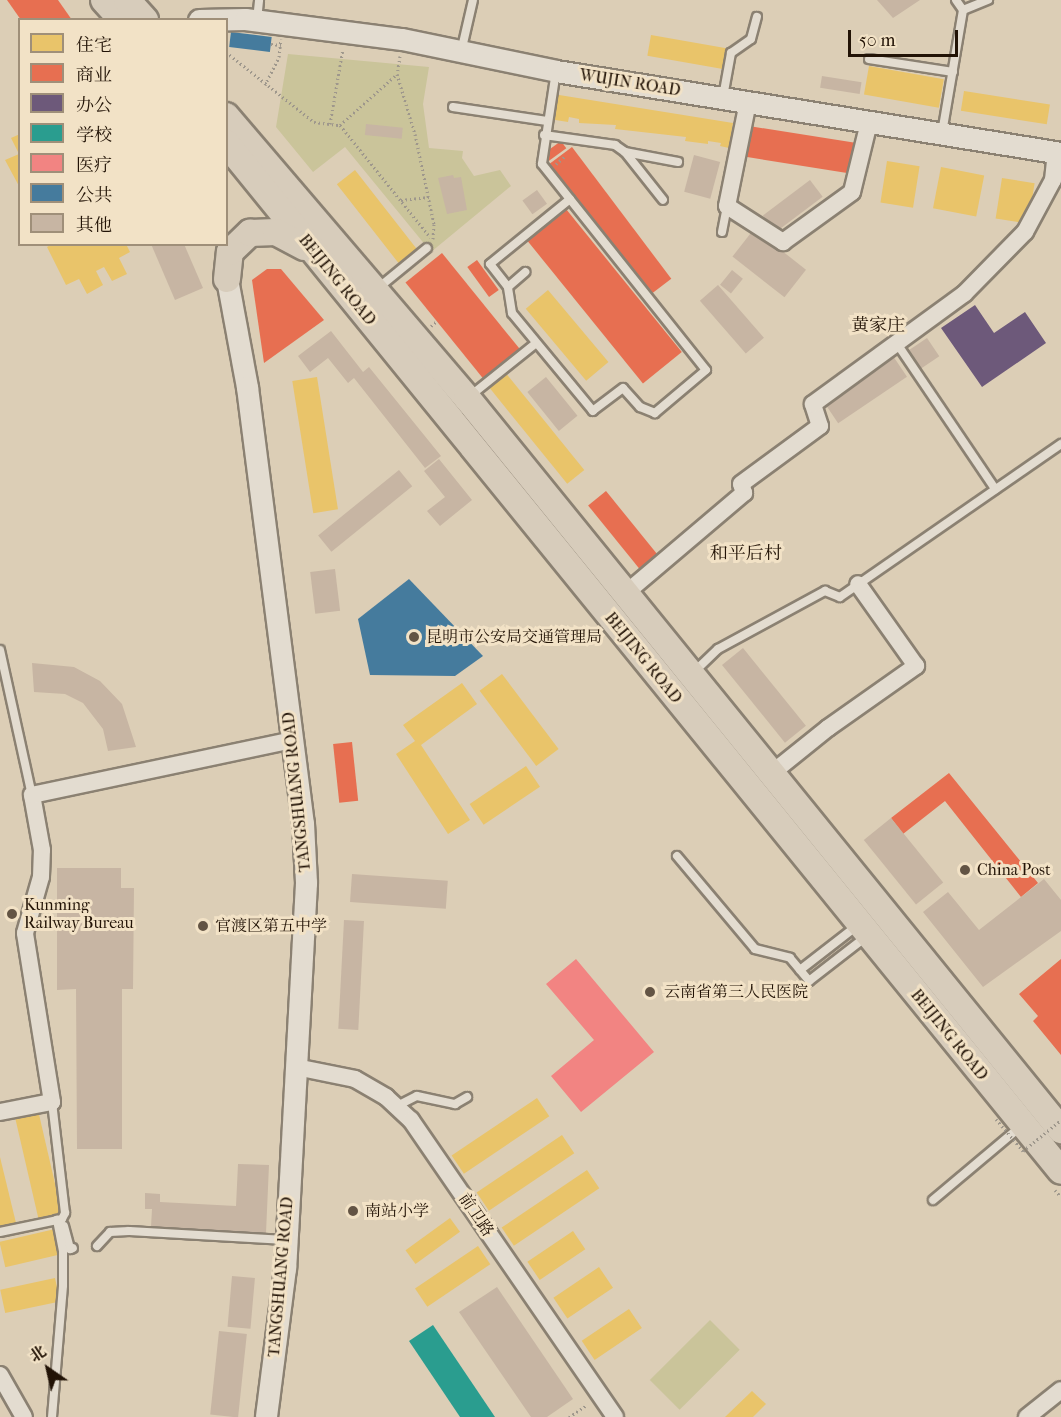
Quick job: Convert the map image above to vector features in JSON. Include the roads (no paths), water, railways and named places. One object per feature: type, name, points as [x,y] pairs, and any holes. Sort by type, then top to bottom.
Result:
[{"type":"main road","points":[[104,0],[120,18]]},
{"type":"main road","points":[[126,0],[144,18]]},
{"type":"main road","name":"BEIJING ROAD","points":[[228,118],[467,398],[1060,1126]]},
{"type":"main road","name":"BEIJING ROAD","points":[[228,145],[1061,1171]]},
{"type":"main road","points":[[227,279],[230,252],[242,238],[259,231],[284,235],[319,258]]},
{"type":"main road","points":[[220,246],[227,279]]},
{"type":"street","name":"WUJIN ROAD","points":[[207,18],[257,6],[283,24],[402,39],[556,71],[1058,152]]},
{"type":"street","points":[[748,102],[727,206],[783,242],[852,192],[869,122]]},
{"type":"street","points":[[626,593],[744,493],[741,484],[820,426],[813,404],[898,345],[964,294],[1025,232],[1053,180],[1058,152]]},
{"type":"street","name":"TANGSHUANG ROAD","points":[[227,279],[247,387],[293,740],[306,883],[287,1240],[266,1417]]},
{"type":"street","points":[[772,773],[828,728],[916,666],[858,584]]},
{"type":"street","points":[[0,1112],[52,1102],[25,933],[41,876],[42,850],[32,795],[293,740]]},
{"type":"street","name":"前卫路","points":[[296,1067],[355,1079],[397,1106],[411,1120],[615,1417]]},
{"type":"street","points":[[0,1375],[24,1417]]},
{"type":"street","points":[[1027,1417],[1061,1390]]},
{"type":"lane","points":[[461,53],[473,0]]},
{"type":"lane","points":[[942,133],[963,10],[956,0]]},
{"type":"lane","points":[[963,10],[988,0]]},
{"type":"lane","points":[[723,98],[731,53],[751,39],[757,17]]},
{"type":"lane","points":[[869,59],[953,72]]},
{"type":"lane","points":[[556,71],[544,135],[542,164],[570,199],[706,370],[655,413],[640,407],[624,388],[593,411],[535,344],[512,313],[508,287],[490,264],[545,223],[570,199]]},
{"type":"lane","points":[[453,107],[547,121]]},
{"type":"lane","points":[[544,135],[615,145],[625,152],[663,201]]},
{"type":"lane","points":[[625,152],[678,162]]},
{"type":"lane","points":[[722,232],[727,206]]},
{"type":"lane","points":[[375,290],[430,244]]},
{"type":"lane","points":[[508,287],[525,272]]},
{"type":"lane","points":[[467,398],[535,344]]},
{"type":"lane","points":[[898,345],[994,489]]},
{"type":"lane","points":[[692,674],[718,649],[780,614],[825,591],[840,597],[1061,444]]},
{"type":"lane","points":[[0,650],[32,795]]},
{"type":"lane","points":[[677,856],[755,949],[790,958],[809,981],[863,930]]},
{"type":"lane","points":[[800,970],[863,930]]},
{"type":"lane","points":[[397,1106],[417,1096],[454,1104],[467,1096]]},
{"type":"lane","points":[[52,1102],[65,1202],[60,1219],[63,1285],[52,1417]]},
{"type":"lane","points":[[933,1200],[1023,1125]]},
{"type":"lane","points":[[0,1232],[60,1219]]},
{"type":"lane","points":[[60,1219],[70,1249],[73,1248]]},
{"type":"lane","points":[[97,1246],[110,1232],[129,1231],[287,1240]]},
{"type":"place","name":"昆明市公安局交通管理局","points":[[414,637]]},
{"type":"place","name":"China Post","points":[[965,870]]},
{"type":"place","name":"Kunming Railway Bureau","points":[[12,914]]},
{"type":"place","name":"官渡区第五中学","points":[[203,926]]},
{"type":"place","name":"云南省第三人民医院","points":[[650,992]]},
{"type":"place","name":"南站小学","points":[[353,1211]]},
{"type":"district","name":"黄家庄","points":[[878,326]]},
{"type":"district","name":"和平后村","points":[[746,554]]}]
